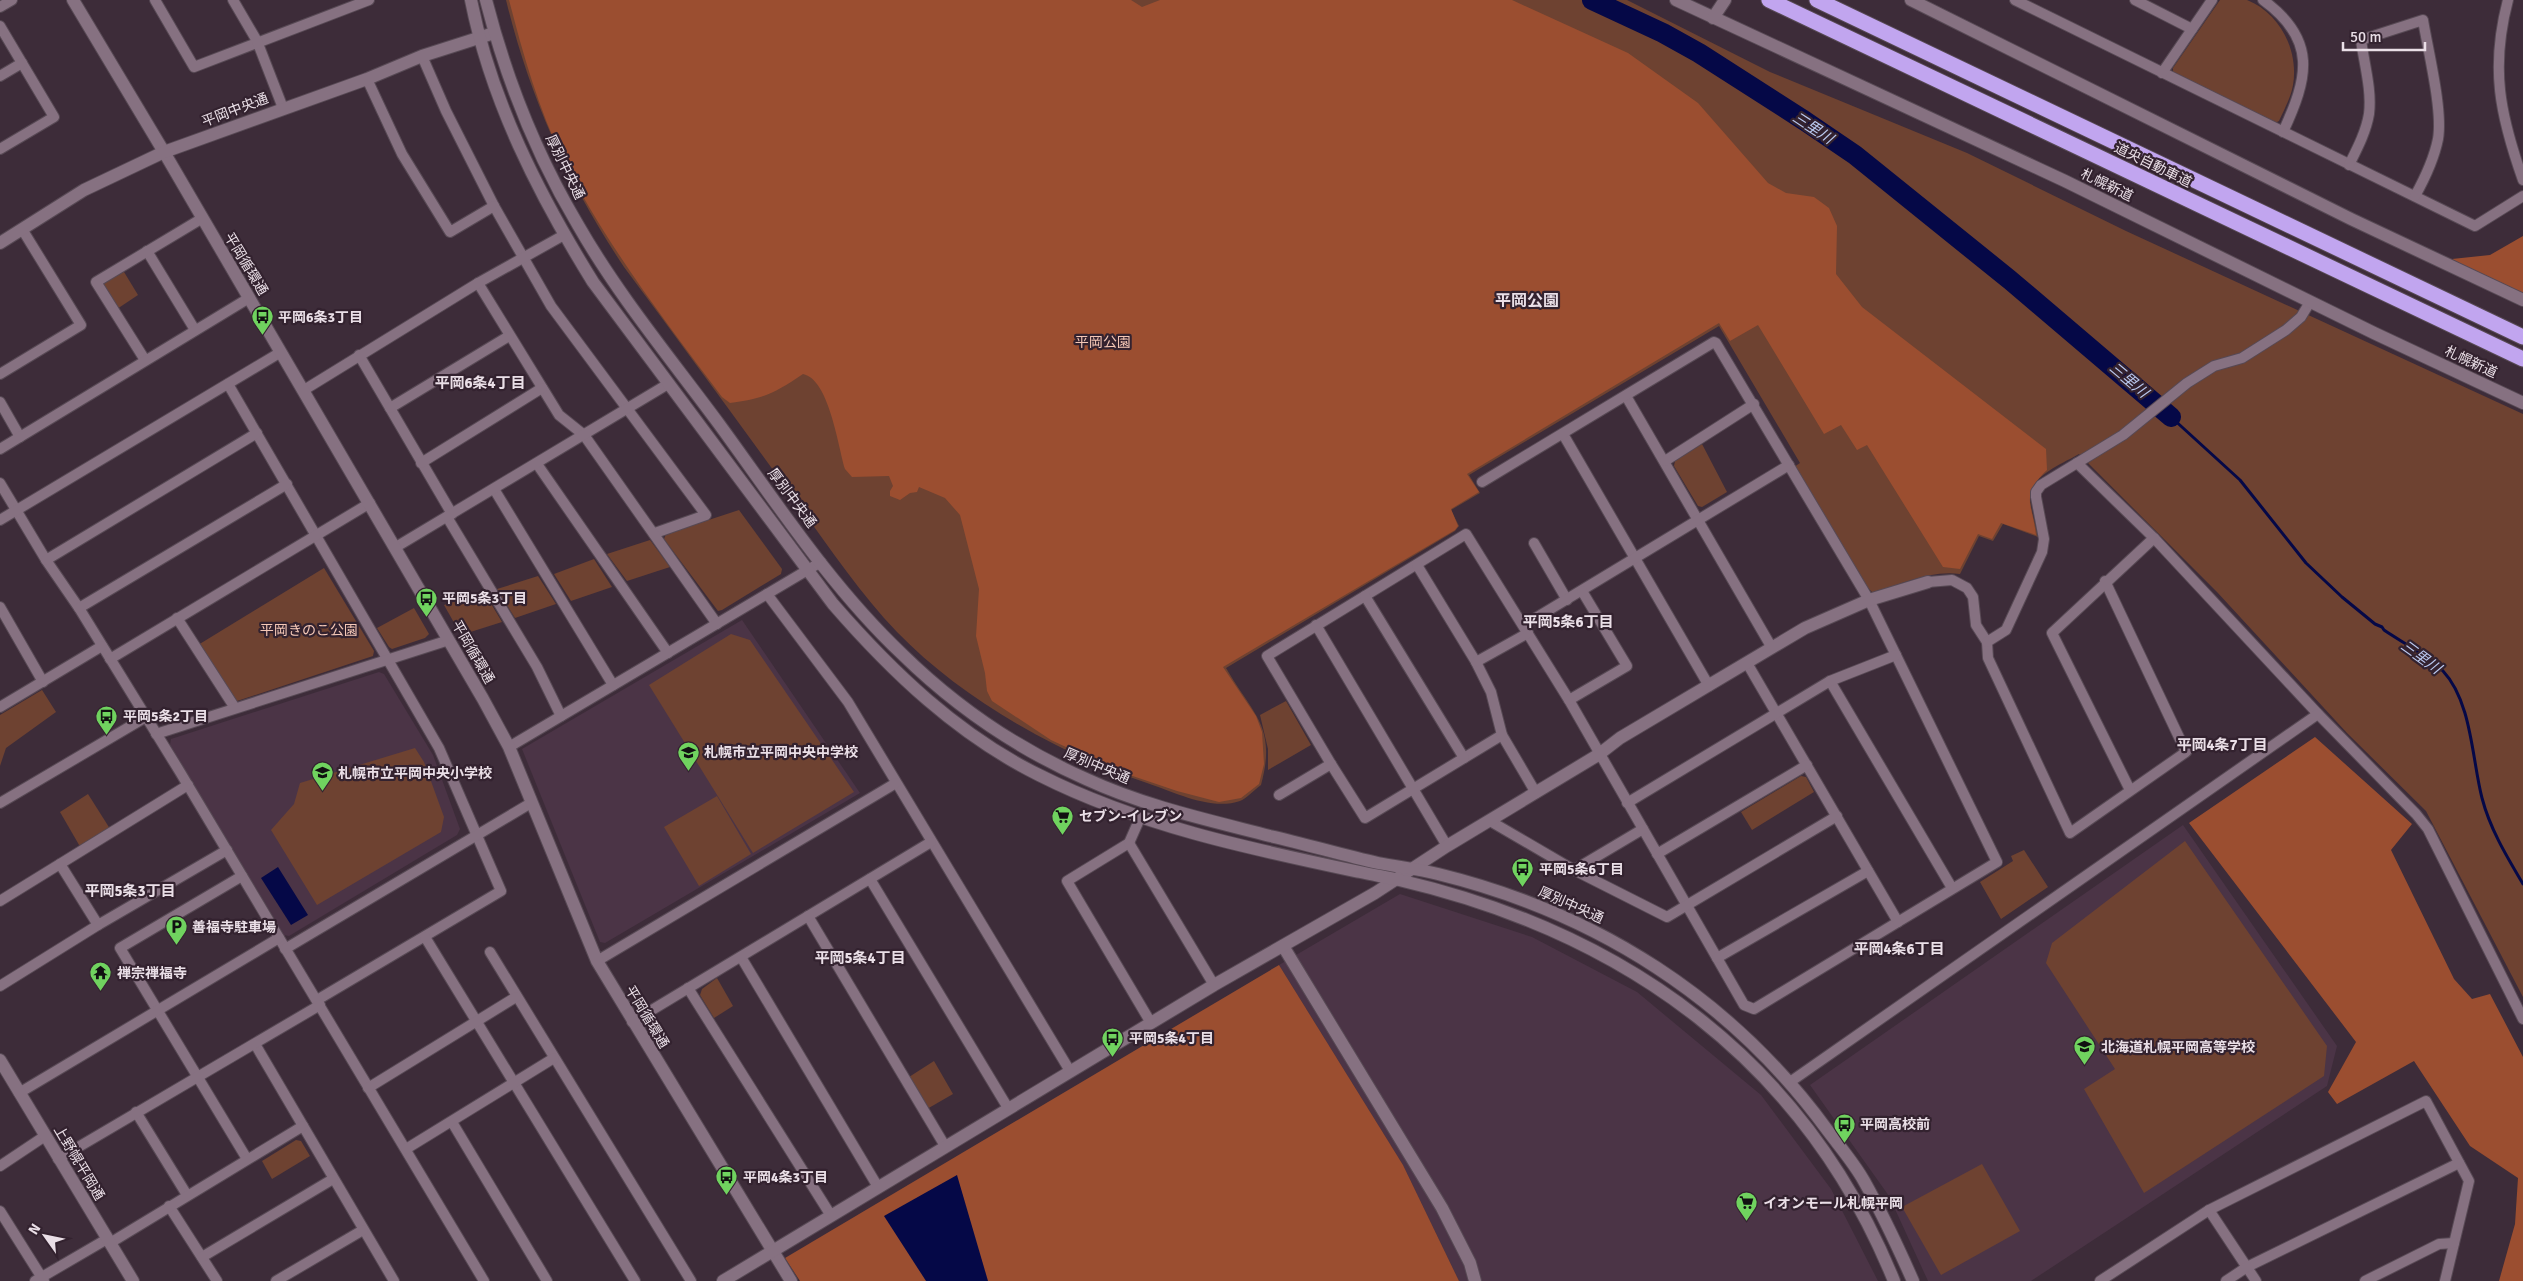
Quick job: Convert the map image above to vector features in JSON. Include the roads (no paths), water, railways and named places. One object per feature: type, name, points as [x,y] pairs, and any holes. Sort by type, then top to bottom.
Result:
[{"type":"highway","name":"道央自動車道","points":[[1769,0],[2523,359]]},
{"type":"highway","name":"道央自動車道","points":[[1817,0],[2523,337]]},
{"type":"street","points":[[0,7],[12,0]]},
{"type":"street","name":"平岡循環通","points":[[73,0],[396,547],[509,747],[530,803],[597,961],[632,1022],[791,1281]]},
{"type":"street","points":[[156,0],[194,67],[257,41],[369,0]]},
{"type":"street","points":[[233,0],[257,41],[284,108]]},
{"type":"street","points":[[471,0],[479,37],[522,152],[564,235],[599,289],[668,384],[833,604],[872,649],[942,712],[1001,754],[1039,775],[1140,818],[1229,842],[1396,879],[1486,904],[1536,922],[1629,969],[1672,997],[1720,1036],[1753,1066],[1791,1107],[1845,1181],[1878,1242],[1894,1281]]},
{"type":"street","name":"厚別中央通","points":[[486,0],[494,32],[531,132],[554,182],[578,226],[630,304],[821,562],[862,612],[899,652],[929,679],[999,732],[1047,760],[1112,791],[1181,813],[1499,892],[1552,911],[1634,953],[1680,982],[1720,1014],[1790,1082],[1862,1176],[1898,1245],[1913,1281]]},
{"type":"street","name":"札幌新道","points":[[1676,0],[1698,5],[1713,18],[2065,181],[2310,302],[2523,402]]},
{"type":"street","points":[[1713,18],[1725,0]]},
{"type":"street","points":[[1911,0],[2351,219],[2523,300]]},
{"type":"street","points":[[2015,0],[2475,226],[2523,196]]},
{"type":"street","points":[[2135,0],[2192,29]]},
{"type":"street","points":[[2162,73],[2212,0]]},
{"type":"street","points":[[2263,0],[2283,16],[2293,29],[2304,63],[2303,84],[2282,132]]},
{"type":"street","points":[[2508,0],[2500,29],[2498,85],[2507,134],[2523,180]]},
{"type":"street","points":[[2349,165],[2364,132],[2369,112],[2361,40],[2423,20],[2436,100],[2438,138],[2426,175],[2415,196]]},
{"type":"street","points":[[0,26],[54,117],[0,149]]},
{"type":"street","name":"平岡中央通","points":[[0,243],[84,190],[164,152],[366,79],[422,56],[494,32]]},
{"type":"street","points":[[422,56],[446,111],[494,206],[551,306],[628,407],[706,515],[655,533]]},
{"type":"street","points":[[0,76],[22,63]]},
{"type":"street","points":[[366,79],[402,154],[450,232],[494,206]]},
{"type":"street","points":[[145,360],[96,282],[202,219]]},
{"type":"street","points":[[0,374],[81,325],[22,228]]},
{"type":"street","points":[[304,390],[478,284],[564,235]]},
{"type":"street","points":[[147,251],[195,330]]},
{"type":"street","points":[[478,284],[559,415],[584,435],[655,533],[717,624]]},
{"type":"street","points":[[0,449],[250,298]]},
{"type":"street","points":[[1987,642],[2006,630],[2042,552],[2044,539],[2036,492],[2041,485],[2142,421],[2169,397],[2214,366],[2242,358],[2286,330],[2301,317],[2310,302]]},
{"type":"street","points":[[390,408],[509,336]]},
{"type":"street","points":[[1482,482],[1714,342],[1754,404],[1869,600],[1997,862],[1754,1009],[1744,1005],[1598,754],[1569,700],[1466,534],[1267,656],[1330,764],[1365,818],[1502,735]]},
{"type":"street","points":[[0,520],[281,352]]},
{"type":"street","points":[[359,355],[449,516],[537,667],[561,716]]},
{"type":"street","points":[[58,1159],[255,1044],[425,937],[501,892],[439,748],[228,384]]},
{"type":"street","points":[[396,547],[668,384]]},
{"type":"street","points":[[420,463],[542,388]]},
{"type":"street","points":[[1626,396],[1772,648]]},
{"type":"street","points":[[0,402],[20,437]]},
{"type":"street","points":[[1664,461],[1754,404]]},
{"type":"street","points":[[46,560],[257,433]]},
{"type":"street","points":[[1563,434],[1710,686]]},
{"type":"street","points":[[2077,463],[2154,538],[2318,714],[2416,814],[2428,829],[2523,1019]]},
{"type":"street","points":[[537,464],[668,653]]},
{"type":"street","points":[[1476,662],[1567,600],[1789,465]]},
{"type":"street","points":[[0,484],[188,785],[484,1281]]},
{"type":"street","points":[[79,608],[287,484]]},
{"type":"street","points":[[494,489],[613,685]]},
{"type":"street","points":[[110,659],[370,503]]},
{"type":"street","points":[[2130,790],[2052,633],[2105,581],[2154,538]]},
{"type":"street","points":[[1534,543],[1567,600]]},
{"type":"street","points":[[509,747],[821,562]]},
{"type":"street","points":[[1417,565],[1476,662],[1491,692],[1502,735],[1536,793]]},
{"type":"street","points":[[723,1281],[830,1214],[1396,879],[1598,754],[1620,738],[1710,686],[1747,662],[1805,628],[1869,600],[1928,582],[1952,580],[1968,588],[1972,596],[1976,625],[1987,642],[1988,658],[2070,833],[2186,752],[2105,581]]},
{"type":"street","points":[[1569,700],[1627,666],[1582,591]]},
{"type":"street","points":[[767,594],[848,702],[1070,1071]]},
{"type":"street","points":[[1366,596],[1464,758]]},
{"type":"street","points":[[0,608],[5,626],[43,682]]},
{"type":"street","points":[[178,618],[235,708]]},
{"type":"street","points":[[1316,625],[1447,846]]},
{"type":"street","points":[[156,734],[449,640]]},
{"type":"street","points":[[0,707],[102,646]]},
{"type":"street","points":[[1627,803],[1830,681],[1896,655]]},
{"type":"street","points":[[1747,662],[1898,922]]},
{"type":"street","points":[[1830,681],[1952,888]]},
{"type":"street","points":[[1790,1082],[2318,714]]},
{"type":"street","points":[[0,803],[146,717]]},
{"type":"street","points":[[1279,795],[1330,764]]},
{"type":"street","points":[[1657,854],[1807,765]]},
{"type":"street","points":[[597,961],[896,783]]},
{"type":"street","points":[[0,901],[188,785]]},
{"type":"street","points":[[285,949],[530,803]]},
{"type":"street","points":[[1490,821],[1574,870],[1668,917],[1837,816]]},
{"type":"street","points":[[1140,818],[1129,843],[1067,881],[1151,1023]]},
{"type":"street","points":[[1574,870],[1643,829]]},
{"type":"street","points":[[632,1022],[931,842]]},
{"type":"street","points":[[1129,843],[1214,985]]},
{"type":"street","points":[[0,986],[98,925],[227,850]]},
{"type":"street","points":[[60,864],[98,925]]},
{"type":"street","points":[[1717,958],[1868,871]]},
{"type":"street","points":[[242,876],[120,948],[247,1159]]},
{"type":"street","points":[[870,878],[1008,1108]]},
{"type":"street","points":[[808,916],[946,1146]]},
{"type":"street","points":[[425,937],[635,1281]]},
{"type":"street","points":[[19,1093],[279,938]]},
{"type":"street","points":[[1284,946],[1442,1208],[1470,1263],[1475,1281]]},
{"type":"street","points":[[490,952],[691,1281]]},
{"type":"street","points":[[741,957],[878,1187]]},
{"type":"street","points":[[688,988],[830,1214]]},
{"type":"street","points":[[368,1088],[477,1023],[516,997]]},
{"type":"street","points":[[255,1044],[394,1281]]},
{"type":"street","points":[[406,1149],[554,1058]]},
{"type":"street","name":"上野幌平岡通","points":[[0,1060],[133,1281]]},
{"type":"street","points":[[2100,1281],[2209,1210],[2426,1101],[2469,1181],[2446,1281]]},
{"type":"street","points":[[136,1112],[187,1195]]},
{"type":"street","points":[[452,1122],[547,1281]]},
{"type":"street","points":[[0,1210],[40,1280],[170,1206],[303,1126]]},
{"type":"street","points":[[0,1166],[45,1136]]},
{"type":"street","points":[[2226,1281],[2247,1267],[2459,1163]]},
{"type":"street","points":[[202,1257],[333,1179]]},
{"type":"street","points":[[170,1206],[217,1281]]},
{"type":"street","points":[[2209,1210],[2256,1281]]},
{"type":"street","points":[[276,1281],[363,1230]]},
{"type":"street","points":[[2365,1281],[2439,1244],[2454,1243]]},
{"type":"waterway","name":"三里川","points":[[1592,0],[1663,33],[1699,53],[1855,155],[2010,280],[2171,417]]},
{"type":"waterway","name":"三里川","points":[[2171,417],[2240,480],[2306,563],[2342,597],[2375,624],[2438,666],[2453,684],[2460,699],[2470,732],[2485,809],[2511,864],[2523,884]]},
{"type":"place","name":"平岡6条3丁目","points":[[262,336]]},
{"type":"place","name":"平岡5条3丁目","points":[[426,617]]},
{"type":"place","name":"平岡5条2丁目","points":[[107,735]]},
{"type":"place","name":"札幌市立平岡中央中学校","points":[[688,771]]},
{"type":"place","name":"札幌市立平岡中央小学校","points":[[322,792]]},
{"type":"place","name":"セブン-イレブン","points":[[1063,835]]},
{"type":"place","name":"平岡5条6丁目","points":[[1523,888]]},
{"type":"place","name":"善福寺駐車場","points":[[176,946]]},
{"type":"place","name":"禅宗禅福寺","points":[[101,992]]},
{"type":"place","name":"平岡5条4丁目","points":[[1113,1057]]},
{"type":"place","name":"北海道札幌平岡高等学校","points":[[2085,1066]]},
{"type":"place","name":"平岡高校前","points":[[1844,1143]]},
{"type":"place","name":"平岡4条3丁目","points":[[727,1196]]},
{"type":"place","name":"イオンモール札幌平岡","points":[[1747,1222]]},
{"type":"district","name":"平岡公園","points":[[1527,301]]},
{"type":"district","name":"平岡6条4丁目","points":[[480,383]]},
{"type":"district","name":"平岡5条6丁目","points":[[1568,622]]},
{"type":"district","name":"平岡4条7丁目","points":[[2222,745]]},
{"type":"district","name":"平岡5条3丁目","points":[[130,891]]},
{"type":"district","name":"平岡4条6丁目","points":[[1899,949]]},
{"type":"district","name":"平岡5条4丁目","points":[[860,958]]},
{"type":"park label","name":"平岡きのこ公園","points":[[309,630]]}]
